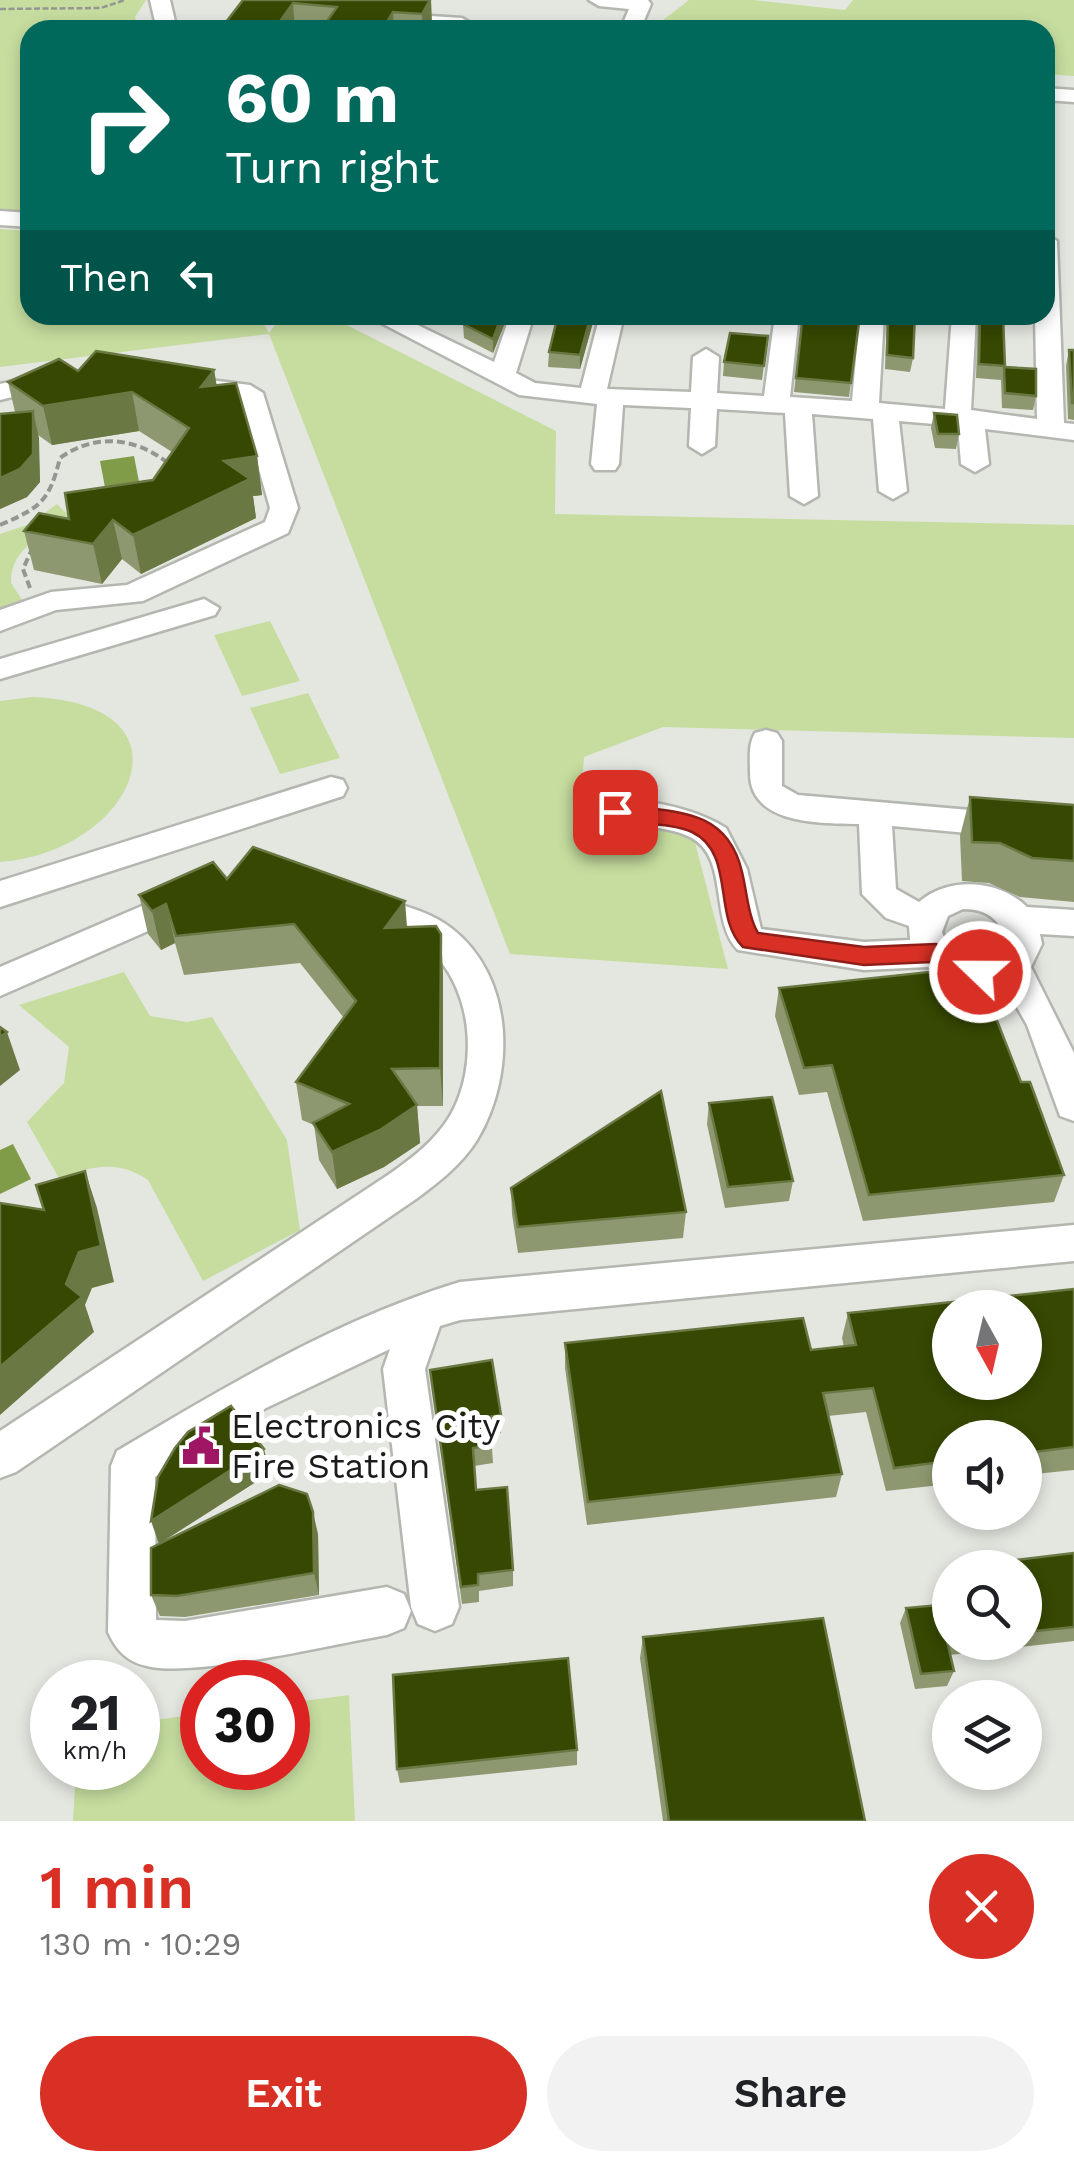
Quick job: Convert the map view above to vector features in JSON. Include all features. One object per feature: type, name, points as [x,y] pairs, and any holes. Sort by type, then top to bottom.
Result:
[{"type":"street","points":[[600,0],[641,4],[634,20]]},
{"type":"street","points":[[364,17],[406,20]]},
{"type":"street","points":[[502,375],[519,325]]},
{"type":"street","points":[[605,464],[601,397],[611,325]]},
{"type":"street","points":[[788,325],[787,403],[804,496]]},
{"type":"street","points":[[872,325],[875,410],[893,491]]},
{"type":"street","points":[[964,325],[964,417],[974,464]]},
{"type":"street","points":[[434,326],[528,389],[601,397],[787,403],[964,417],[1063,431],[1052,325]]},
{"type":"street","points":[[702,446],[706,357]]},
{"type":"street","points":[[0,392],[87,374]]},
{"type":"street","points":[[0,621],[41,604],[132,594],[278,528],[284,508],[250,393],[170,382]]},
{"type":"street","points":[[0,669],[204,608]]},
{"type":"street","points":[[766,741],[766,790],[788,804],[1074,831]]},
{"type":"street","points":[[0,894],[331,788]]},
{"type":"street","points":[[615,812],[691,822],[716,835],[730,865],[744,934],[751,941],[864,956],[936,953]]},
{"type":"street","points":[[876,814],[879,894],[898,909],[926,918]]},
{"type":"street","points":[[0,982],[221,884]]},
{"type":"street","points":[[0,1457],[445,1152],[460,1131],[484,1063],[481,1002],[471,974],[453,950],[428,930],[325,892]]},
{"type":"street","points":[[1018,919],[1026,944],[1011,964],[980,972],[963,969],[936,953],[927,942],[926,918],[933,908],[959,896],[992,900],[1018,919],[1074,923]]},
{"type":"street","points":[[1011,964],[1045,1024],[1074,1105]]},
{"type":"street","points":[[387,1611],[184,1646],[148,1643],[132,1632],[133,1466],[251,1394],[424,1312],[474,1300],[1074,1243]]},
{"type":"street","points":[[424,1312],[404,1369],[434,1606]]},
{"type":"path","points":[[0,9],[101,8],[125,0]]},
{"type":"path","points":[[0,525],[44,502],[55,486],[60,458],[80,445],[109,441],[136,444],[160,456],[171,468]]},
{"type":"path","points":[[36,544],[25,561],[23,578],[41,604]]},
{"type":"shaded area","points":[[0,0],[146,0],[136,20],[20,20],[20,212],[0,211]]},
{"type":"shaded area","points":[[689,0],[753,0],[845,10],[853,0],[1074,0],[1074,76],[1055,75],[1055,20],[663,20]]},
{"type":"shaded area","points":[[0,229],[20,230],[20,325],[265,325],[269,333],[275,325],[347,325],[556,431],[555,514],[1074,525],[1074,738],[663,727],[584,757],[581,796],[686,808],[728,969],[510,954],[269,334],[0,367]]},
{"type":"shaded area","points":[[134,456],[142,497],[108,503],[100,461]]},
{"type":"shaded area","points":[[57,504],[73,520],[23,551],[16,560],[11,583],[24,603],[0,612],[0,534],[30,524]]},
{"type":"shaded area","points":[[270,621],[300,681],[242,696],[214,635]]},
{"type":"shaded area","points":[[308,693],[340,758],[280,774],[250,708]]},
{"type":"shaded area","points":[[32,697],[85,706],[117,724],[132,750],[130,778],[113,807],[85,833],[47,852],[0,862],[0,701]]},
{"type":"shaded area","points":[[124,972],[150,1016],[187,1022],[212,1017],[287,1140],[300,1230],[203,1281],[148,1180],[126,1169],[104,1167],[60,1180],[27,1122],[64,1083],[69,1047],[19,1005]]},
{"type":"shaded area","points":[[13,1144],[31,1179],[0,1194],[0,1150]]},
{"type":"shaded area","points":[[349,1695],[355,1821],[73,1821],[75,1790],[160,1790],[160,1719],[180,1717],[180,1790],[310,1790],[310,1700]]},
{"type":"building","points":[[243,0],[430,0],[422,14],[393,12],[388,20],[328,20],[337,7],[293,3],[281,20],[228,20]]},
{"type":"building","points":[[465,325],[498,325],[493,339]]},
{"type":"building","points":[[556,325],[588,325],[580,355],[549,352]]},
{"type":"building","points":[[802,325],[859,325],[851,383],[796,378]]},
{"type":"building","points":[[888,325],[915,325],[913,358],[887,355]]},
{"type":"building","points":[[980,325],[1003,325],[1005,366],[979,364]]},
{"type":"building","points":[[730,333],[768,336],[764,366],[724,362]]},
{"type":"building","points":[[1069,350],[1074,350],[1074,403],[1072,403]]},
{"type":"building","points":[[96,351],[214,370],[201,387],[236,383],[257,456],[224,461],[250,479],[133,535],[113,520],[93,544],[24,531],[39,513],[69,519],[65,493],[153,480],[189,428],[132,392],[43,406],[8,382],[59,359],[78,371]]},
{"type":"building","points":[[1004,367],[1036,369],[1036,396],[1005,393]]},
{"type":"building","points":[[33,411],[33,454],[20,469],[0,478],[0,414]]},
{"type":"building","points":[[934,413],[957,415],[959,434],[938,434]]},
{"type":"building","points":[[970,797],[1074,805],[1074,861],[1032,858],[1000,843],[972,842]]},
{"type":"building","points":[[253,847],[405,901],[385,928],[436,926],[441,934],[440,1068],[392,1069],[417,1105],[380,1130],[332,1152],[313,1123],[349,1104],[296,1082],[356,1001],[294,924],[176,936],[166,904],[152,911],[139,895],[213,862],[227,879]]},
{"type":"building","points":[[976,967],[1021,1082],[1030,1082],[1064,1175],[869,1195],[832,1065],[804,1068],[779,988]]},
{"type":"building","points":[[661,1091],[686,1212],[518,1227],[511,1188]]},
{"type":"building","points":[[772,1097],[793,1181],[728,1187],[709,1103]]},
{"type":"building","points":[[85,1171],[101,1246],[79,1252],[66,1284],[82,1297],[0,1367],[0,1203],[44,1210],[36,1185]]},
{"type":"building","points":[[1074,1289],[1074,1447],[1042,1451],[1042,1420],[932,1420],[932,1463],[894,1468],[873,1388],[823,1393],[842,1474],[588,1502],[565,1343],[803,1318],[811,1350],[856,1345],[848,1313],[932,1304],[932,1400],[1042,1400],[1042,1292]]},
{"type":"building","points":[[492,1360],[501,1415],[488,1417],[492,1445],[473,1448],[476,1490],[507,1487],[513,1570],[478,1574],[478,1585],[461,1587],[430,1370]]},
{"type":"building","points":[[231,1406],[264,1449],[151,1521],[158,1477],[175,1448],[188,1432]]},
{"type":"building","points":[[279,1485],[307,1494],[313,1512],[314,1573],[177,1596],[151,1595],[151,1548]]},
{"type":"building","points":[[1074,1553],[1074,1627],[1042,1630],[1042,1557]]},
{"type":"building","points":[[932,1606],[932,1660],[951,1660],[954,1671],[921,1674],[906,1608]]},
{"type":"building","points":[[823,1618],[865,1821],[669,1821],[643,1637]]},
{"type":"building","points":[[568,1658],[577,1750],[397,1769],[393,1675]]},
{"type":"place","name":"Electronics City Fire Station","points":[[201,1446]]},
{"type":"route","points":[[615,812],[691,822],[716,835],[730,865],[744,934],[751,941],[764,946],[864,956],[936,953],[963,969],[980,972]]}]
